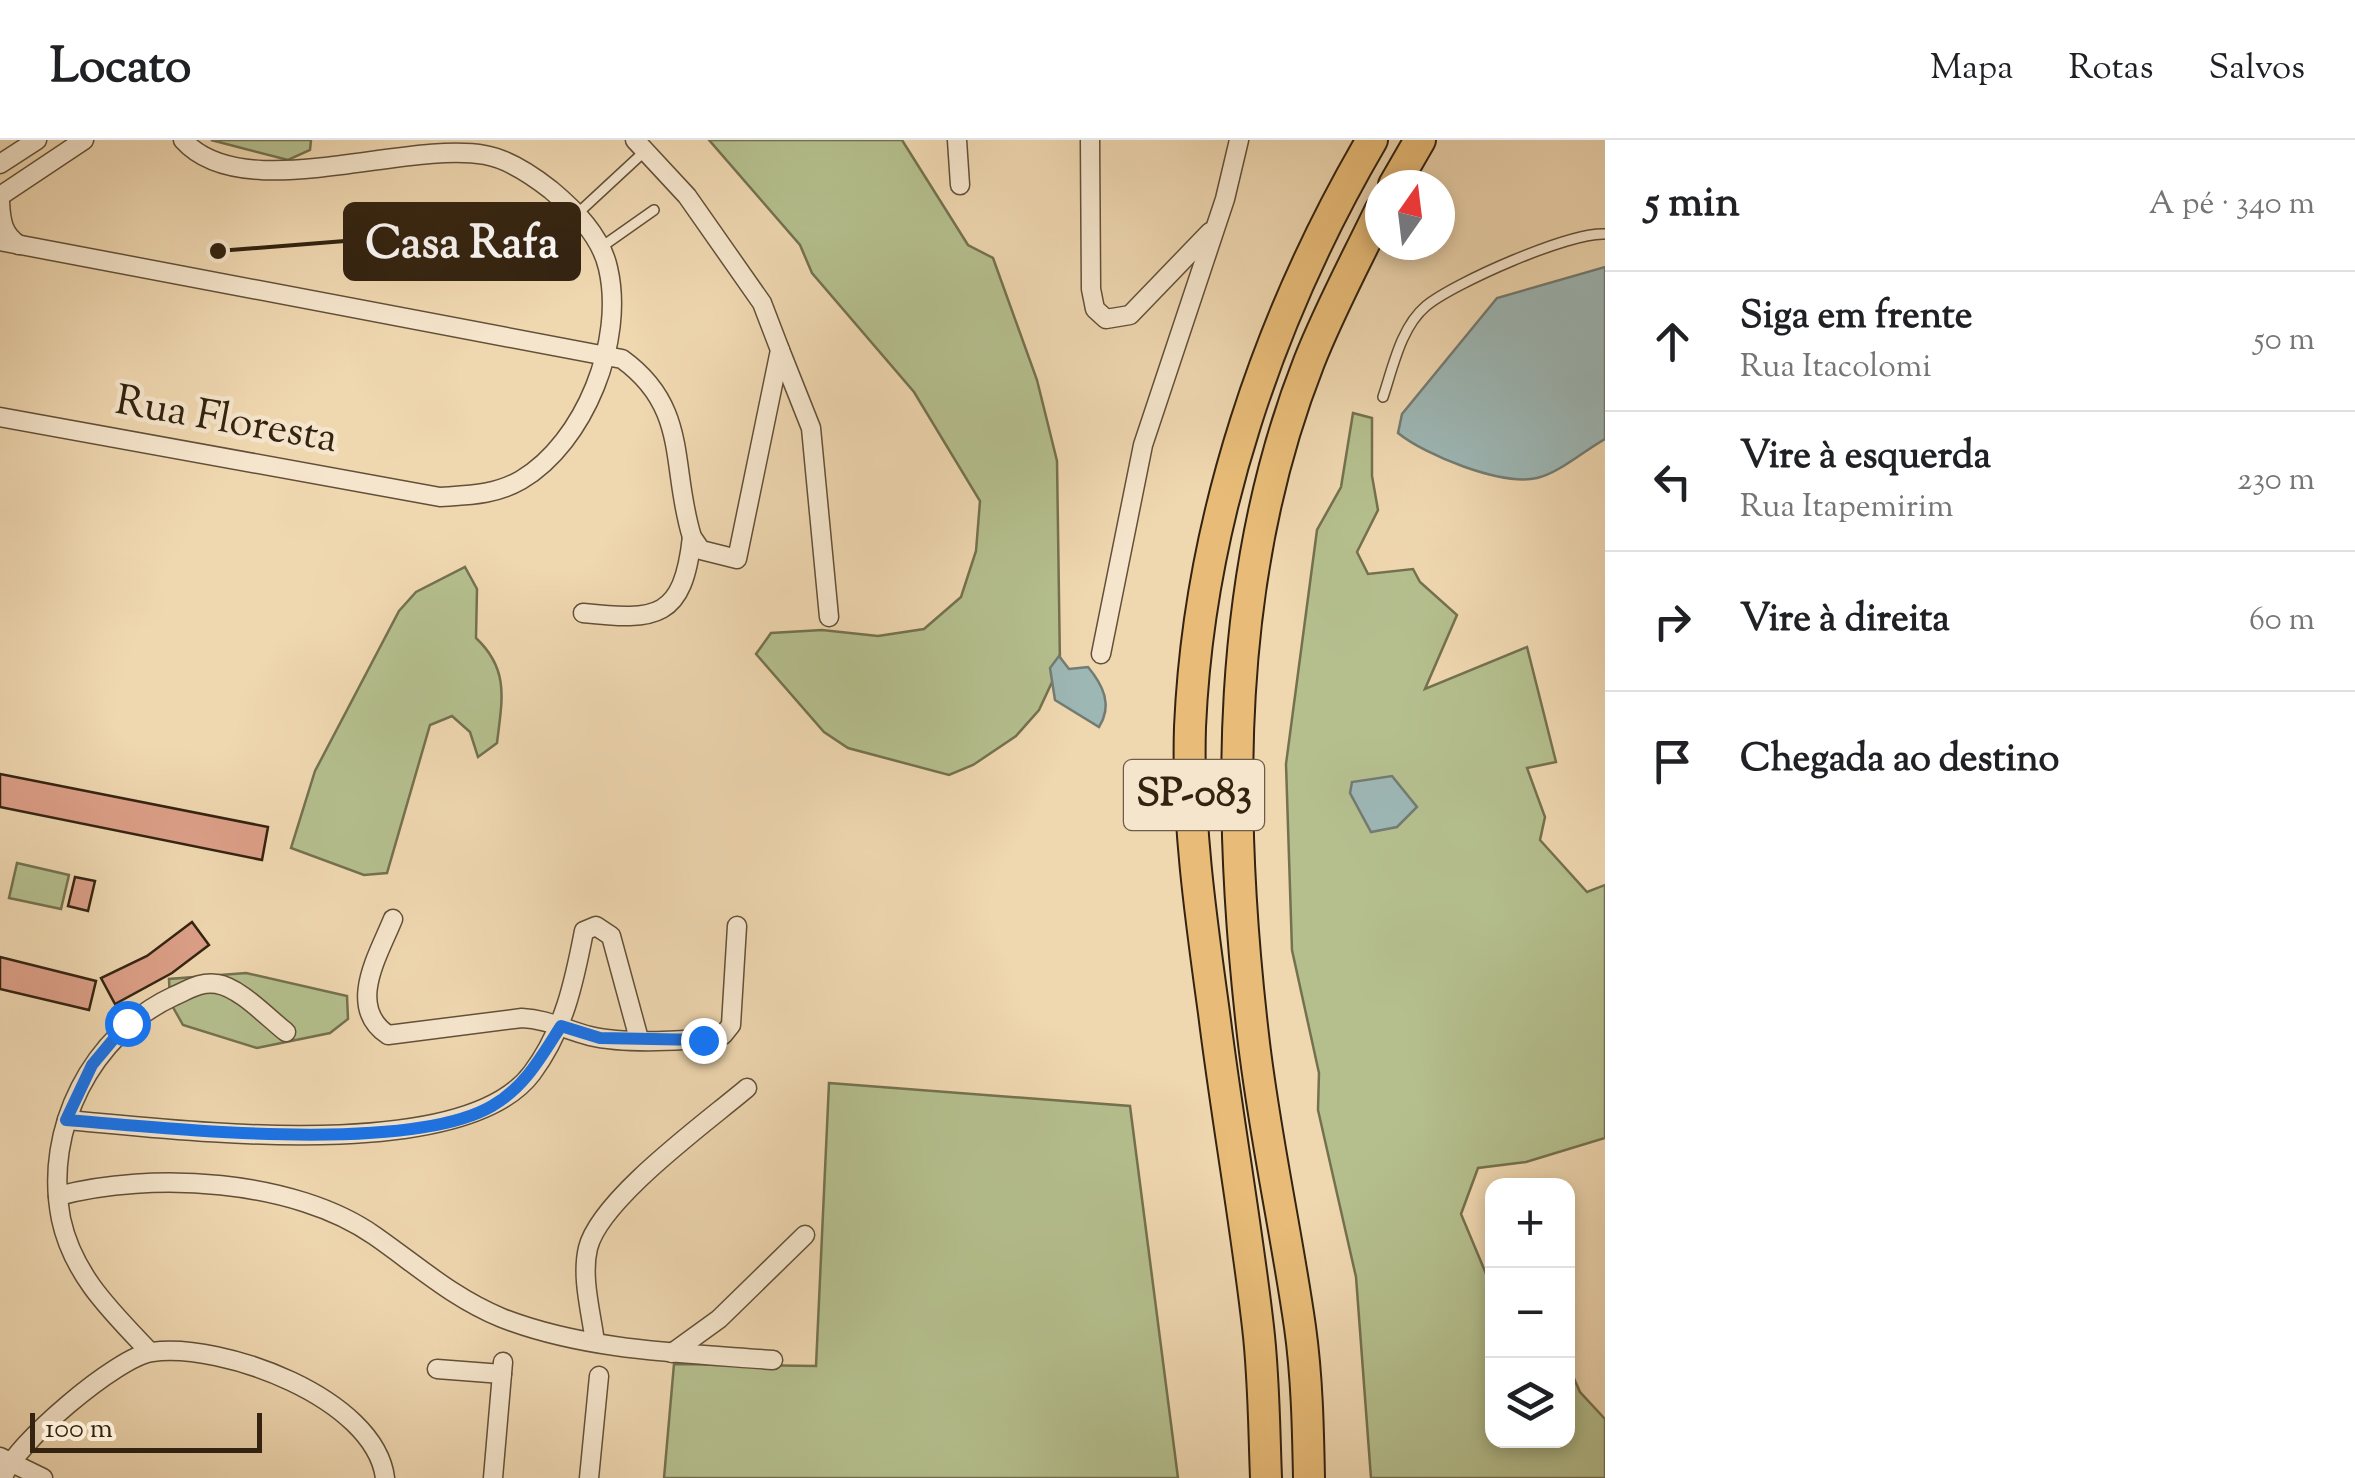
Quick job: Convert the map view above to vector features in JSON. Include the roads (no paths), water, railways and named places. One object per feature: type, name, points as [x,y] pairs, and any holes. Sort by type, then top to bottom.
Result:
[{"type":"highway","name":"SP-083","points":[[1266,1478],[1259,1331],[1199,904],[1190,729],[1198,644],[1221,520],[1251,399],[1282,323],[1372,140]]},
{"type":"highway","points":[[1403,170],[1420,140]]},
{"type":"highway","name":"SP-083","points":[[1309,1478],[1300,1329],[1251,1018],[1235,833],[1237,686],[1267,504],[1286,430],[1309,362],[1365,244]]},
{"type":"street","points":[[0,164],[36,140]]},
{"type":"street","points":[[24,248],[8,238],[1,222],[0,199],[84,140]]},
{"type":"street","name":"Rua Floresta","points":[[0,416],[440,496],[488,494],[521,480],[550,458],[578,425],[604,353],[612,299],[608,266],[578,214],[522,170],[487,155],[443,152],[254,171],[217,161],[182,140]]},
{"type":"street","points":[[957,140],[960,185]]},
{"type":"street","points":[[1090,140],[1092,289],[1094,309],[1106,319],[1130,315],[1214,227]]},
{"type":"street","points":[[1102,654],[1143,445],[1239,140]]},
{"type":"street","points":[[640,146],[687,196],[762,303],[810,428],[829,617]]},
{"type":"street","points":[[0,241],[604,353],[639,372],[668,411],[692,536],[683,586],[650,617],[583,613]]},
{"type":"street","points":[[692,536],[702,550],[730,560],[740,554],[780,350]]},
{"type":"street","points":[[394,918],[374,967],[365,1010],[372,1025],[388,1036],[522,1018],[600,1038],[724,1035],[730,1024],[737,926]]},
{"type":"street","points":[[66,1120],[271,1133],[406,1129],[462,1119],[492,1106],[531,1074],[561,1026],[584,931],[596,926],[611,936],[639,1039]]},
{"type":"street","points":[[149,1352],[83,1278],[62,1222],[58,1196],[66,1120],[92,1065],[127,1023],[203,983],[222,984],[286,1032]]},
{"type":"street","points":[[595,1342],[586,1271],[589,1246],[600,1222],[636,1184],[748,1088]]},
{"type":"street","points":[[58,1196],[122,1184],[207,1185],[278,1194],[372,1234],[458,1298],[506,1320],[595,1342],[672,1353],[772,1360]]},
{"type":"street","points":[[672,1353],[718,1319],[805,1235]]},
{"type":"street","points":[[43,1478],[4,1466],[51,1418],[149,1352],[210,1358],[296,1382],[342,1409],[365,1436],[383,1466],[384,1478]]},
{"type":"street","points":[[437,1368],[502,1368],[493,1478]]},
{"type":"street","points":[[589,1478],[599,1376]]},
{"type":"lane","points":[[578,214],[640,146]]},
{"type":"lane","points":[[600,248],[654,210]]},
{"type":"lane","points":[[1383,397],[1406,331],[1426,306],[1528,254],[1573,237],[1605,234]]},
{"type":"water","points":[[1605,267],[1605,439],[1554,471],[1522,479],[1464,467],[1398,433],[1402,414],[1497,298]]},
{"type":"water","points":[[1059,656],[1069,669],[1088,667],[1098,681],[1106,703],[1099,727],[1055,700],[1050,668]]},
{"type":"water","points":[[1392,776],[1417,807],[1397,827],[1371,832],[1350,793],[1352,782]]},
{"type":"place","name":"Casa Rafa","points":[[218,251]]}]
